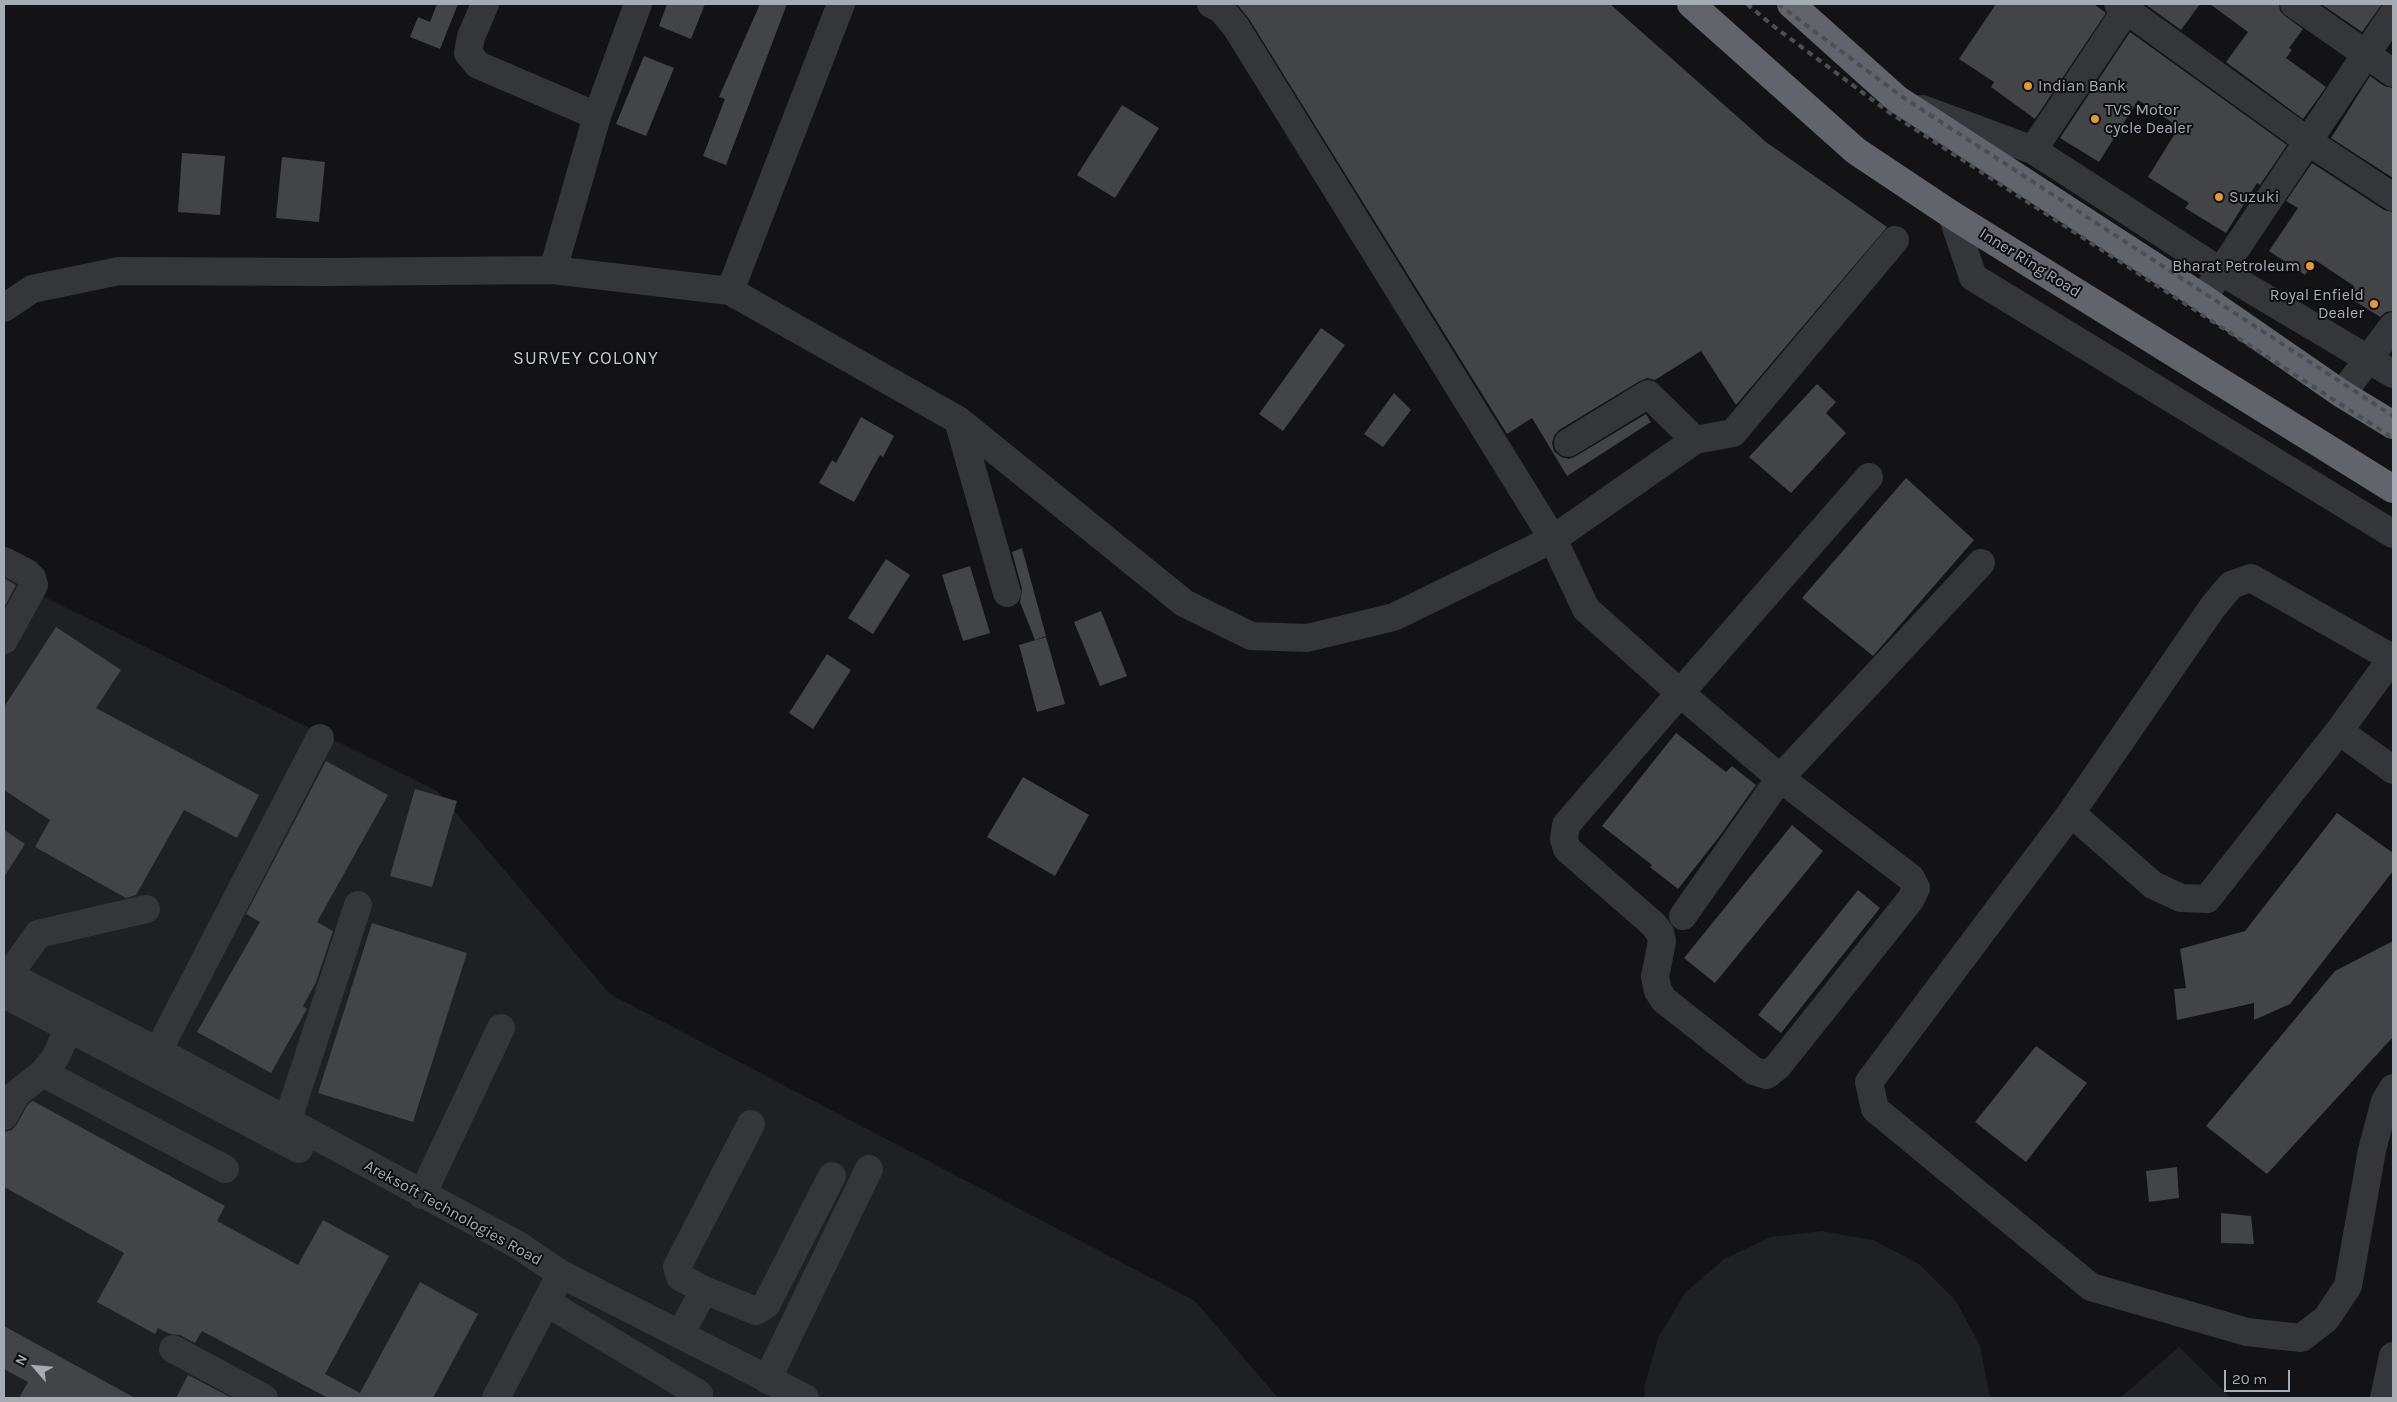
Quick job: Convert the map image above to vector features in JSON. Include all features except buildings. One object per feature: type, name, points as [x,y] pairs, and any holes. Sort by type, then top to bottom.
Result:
[{"type":"highway","name":"Inner Ring Road","points":[[1691,4],[1856,151],[1952,215],[2393,489]]},
{"type":"highway","points":[[1791,4],[1897,99],[2203,298],[2342,394],[2393,425]]},
{"type":"street","points":[[485,4],[471,37],[468,53],[478,65],[597,116]]},
{"type":"street","points":[[553,270],[597,116],[638,4]]},
{"type":"street","points":[[730,291],[841,4]]},
{"type":"street","points":[[1211,4],[1221,9],[1236,27],[1553,539],[1586,609],[1680,693],[1780,778],[1912,878],[1916,888],[1911,899],[1778,1066],[1767,1074],[1754,1071],[1664,1000],[1658,990],[1655,977],[1662,941],[1660,933],[1654,925],[1567,848],[1564,839],[1566,825],[1680,693],[1870,477]]},
{"type":"street","points":[[2294,4],[2393,73]]},
{"type":"street","points":[[2033,150],[2125,6],[2309,142],[2393,197]]},
{"type":"street","points":[[2203,298],[2393,14]]},
{"type":"street","points":[[1897,99],[2033,150],[2220,271],[2393,374]]},
{"type":"street","points":[[1952,215],[1973,277],[2393,534]]},
{"type":"street","points":[[4,308],[32,289],[119,271],[553,270],[730,291],[958,420],[1184,603],[1252,636],[1308,638],[1394,617],[1553,539],[1696,440],[1733,433],[1894,240]]},
{"type":"street","points":[[2342,394],[2393,326]]},
{"type":"street","points":[[1568,443],[1648,394],[1696,440]]},
{"type":"street","points":[[958,420],[1008,593]]},
{"type":"street","points":[[4,561],[26,573],[32,578],[34,585],[4,640]]},
{"type":"street","points":[[1683,916],[1780,778],[1981,563]]},
{"type":"street","points":[[2071,814],[2153,885],[2181,898],[2207,899],[2339,731],[2393,658],[2251,578],[2231,585],[2212,608],[2071,814],[1869,1082],[1875,1109],[2063,1266],[2091,1287],[2247,1332],[2301,1338],[2326,1319],[2348,1286],[2372,1150],[2385,1101],[2393,1088]]},
{"type":"street","points":[[2339,731],[2393,770]]},
{"type":"street","points":[[158,1051],[320,738]]},
{"type":"street","points":[[283,1130],[358,905]]},
{"type":"street","points":[[5,982],[38,934],[146,909]]},
{"type":"street","name":"Areksoft Technologies Road","points":[[5,982],[283,1130],[509,1261],[561,1274]]},
{"type":"street","points":[[4,1116],[16,1094],[43,1073],[55,1058],[74,1019]]},
{"type":"street","name":"Areksoft Technologies Road","points":[[74,1019],[158,1051],[283,1130],[422,1195],[518,1245],[561,1274]]},
{"type":"street","points":[[422,1195],[501,1028]]},
{"type":"street","points":[[43,1073],[224,1169]]},
{"type":"street","points":[[751,1124],[677,1268],[680,1277],[704,1290],[756,1311],[766,1305],[832,1176]]},
{"type":"street","points":[[767,1380],[869,1169]]},
{"type":"street","points":[[496,1398],[561,1274],[805,1398]]},
{"type":"street","points":[[680,1336],[704,1290]]},
{"type":"street","points":[[546,1302],[699,1394]]},
{"type":"street","points":[[173,1349],[264,1398]]},
{"type":"street","points":[[2384,1398],[2393,1356]]},
{"type":"shaded area","points":[[4,577],[437,791],[610,994],[1195,1301],[1278,1398],[4,1398]]},
{"type":"shaded area","points":[[1822,1231],[1873,1240],[1919,1264],[1956,1301],[1980,1346],[1990,1398],[1645,1398],[1644,1388],[1658,1338],[1685,1293],[1724,1259],[1771,1237]]},
{"type":"shaded area","points":[[2179,1347],[2231,1398],[2120,1398]]},
{"type":"railway","points":[[1747,4],[1772,25],[1890,113],[2393,438]]},
{"type":"railway","points":[[1778,4],[1901,96],[2393,416]]},
{"type":"place","name":"Indian Bank","points":[[2028,86]]},
{"type":"place","name":"TVS Motor cycle Dealer","points":[[2095,119]]},
{"type":"place","name":"Suzuki","points":[[2219,197]]},
{"type":"place","name":"Bharat Petroleum","points":[[2310,266]]},
{"type":"place","name":"Royal Enfield Dealer","points":[[2374,304]]},
{"type":"district","name":"SURVEY COLONY","points":[[586,359]]}]
